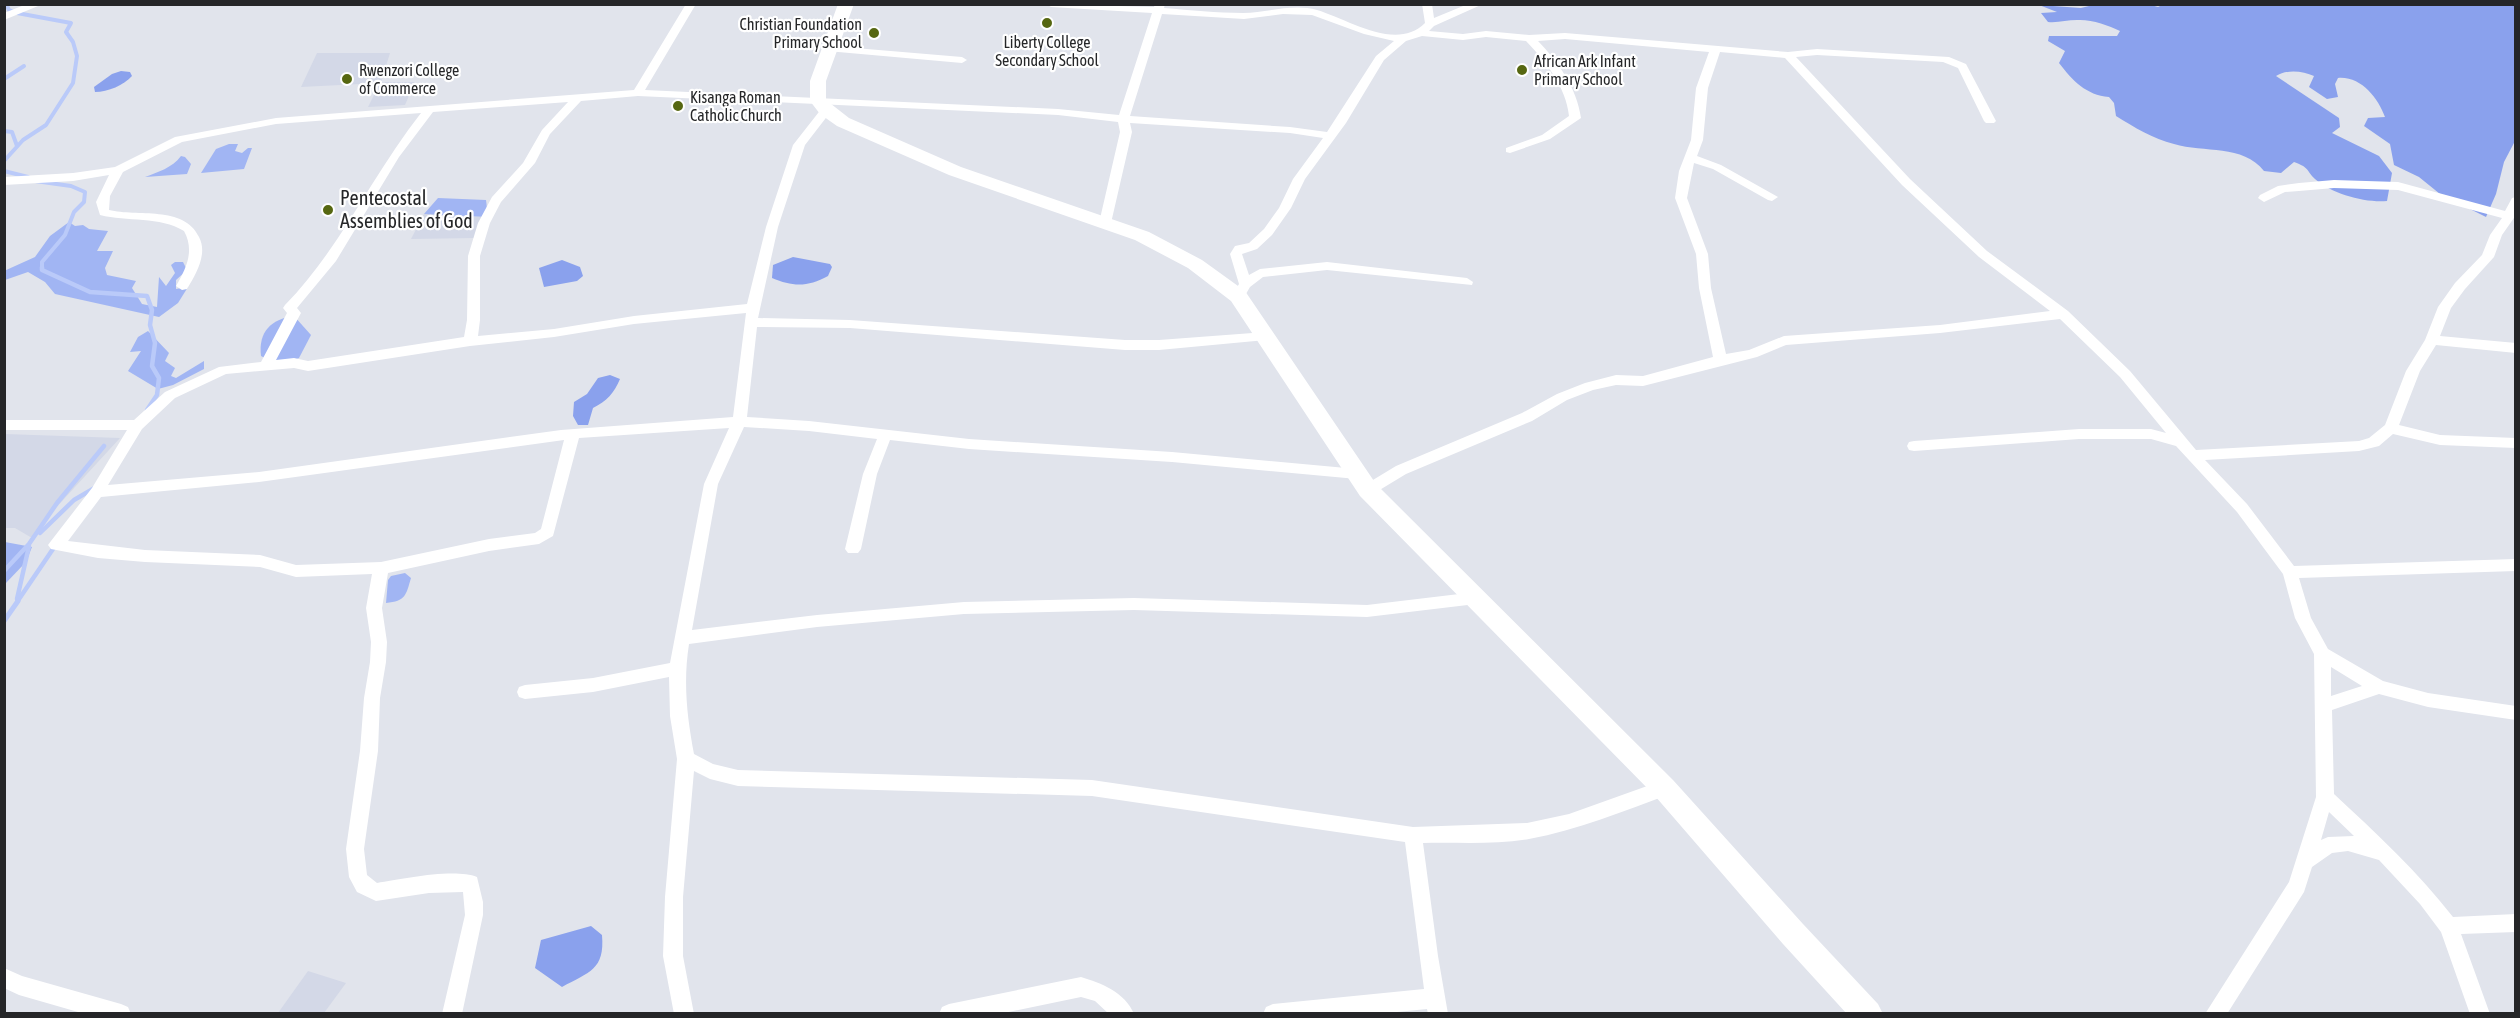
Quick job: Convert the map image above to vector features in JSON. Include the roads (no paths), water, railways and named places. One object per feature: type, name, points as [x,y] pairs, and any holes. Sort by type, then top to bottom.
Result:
[{"type":"street","points":[[4,17],[38,4]]},
{"type":"street","points":[[638,93],[691,4]]},
{"type":"street","points":[[684,1014],[673,956],[674,897],[686,759],[678,716],[677,668],[711,484],[738,422],[752,315],[772,227],[799,145],[822,106],[818,81],[846,4]]},
{"type":"street","points":[[1051,4],[1159,7],[1244,16],[1283,11],[1313,12],[1368,32],[1402,39]]},
{"type":"street","points":[[1426,28],[1427,4]]},
{"type":"street","points":[[1478,4],[1402,39],[1380,58],[1340,123],[1299,179],[1285,208],[1268,232],[1253,246],[1239,249],[1236,254],[1241,290],[1266,336],[1363,482],[1664,788],[1793,934],[1868,1014]]},
{"type":"street","points":[[1106,223],[1126,132],[1123,119],[1159,7]]},
{"type":"street","points":[[1426,28],[1463,37],[1486,34],[1529,38],[1565,36],[1788,55],[1817,52],[1945,59],[1962,66],[1990,121]]},
{"type":"street","points":[[1510,150],[1546,137],[1575,117],[1574,105],[1556,71],[1545,53],[1529,38]]},
{"type":"street","points":[[1716,48],[1702,88],[1697,140],[1685,171],[1681,198],[1702,254],[1720,360]]},
{"type":"street","points":[[831,49],[962,60]]},
{"type":"street","points":[[1788,55],[1840,113],[1931,205],[1983,254],[2063,314],[2125,374],[2192,455],[2242,508],[2290,572],[2303,618],[2322,654],[2325,797],[2297,886],[2215,1014]]},
{"type":"street","points":[[4,181],[73,177],[118,170],[168,142],[190,135],[296,118],[638,93],[822,106],[1058,112],[1123,119],[1290,130],[1329,136]]},
{"type":"street","points":[[470,341],[475,313],[471,293],[473,264],[478,239],[491,208],[531,159],[547,131],[577,98]]},
{"type":"street","points":[[822,106],[843,122],[955,171],[1001,189],[1106,223],[1168,248],[1241,290]]},
{"type":"street","points":[[267,364],[294,313],[290,308],[307,292],[357,220],[389,164],[430,109]]},
{"type":"street","points":[[1690,158],[1717,167],[1772,197]]},
{"type":"street","points":[[118,170],[106,191],[102,205],[104,212],[174,221],[186,224],[193,233],[196,242],[195,260],[182,286]]},
{"type":"street","points":[[2264,198],[2282,189],[2299,187],[2334,184],[2398,186],[2509,216]]},
{"type":"street","points":[[2192,455],[2359,446],[2374,442],[2391,428],[2413,371],[2432,340],[2445,307],[2460,286],[2488,257],[2496,234],[2516,201]]},
{"type":"street","points":[[1241,290],[1260,273],[1327,266],[1467,282]]},
{"type":"street","points":[[97,492],[259,477],[420,453],[573,434],[738,422],[809,426],[885,436],[1063,452],[1172,457],[1363,482],[1401,470],[1527,417],[1562,397],[1590,386],[1616,381],[1643,381],[1720,360],[1752,354],[1784,340],[1940,329],[2063,314]]},
{"type":"street","points":[[573,434],[550,525],[544,536],[381,568],[296,571],[260,561],[122,554],[56,545],[97,492],[136,425],[170,395],[224,370],[267,364],[294,363],[308,366],[470,341],[554,333],[634,320],[752,315],[1125,345],[1159,345],[1266,336]]},
{"type":"street","points":[[2432,340],[2516,348]]},
{"type":"street","points":[[4,425],[136,425]]},
{"type":"street","points":[[2391,428],[2440,440],[2516,443]]},
{"type":"street","points":[[1914,446],[2079,434],[2151,434],[2181,442]]},
{"type":"street","points":[[853,549],[870,474],[885,436]]},
{"type":"street","points":[[2290,572],[2516,565]]},
{"type":"street","points":[[381,568],[374,608],[379,642],[378,662],[372,698],[369,751],[355,849],[358,877],[364,886],[376,892],[429,884],[470,883],[474,915],[452,1014]]},
{"type":"street","points":[[682,638],[817,621],[964,608],[1134,604],[1368,611],[1476,598]]},
{"type":"street","points":[[2322,654],[2379,687],[2428,700],[2516,713]]},
{"type":"street","points":[[525,692],[593,685],[677,668]]},
{"type":"street","points":[[2323,706],[2379,687]]},
{"type":"street","points":[[686,759],[710,771],[738,778],[1092,788],[1413,835],[1527,831],[1579,819],[1664,788]]},
{"type":"street","points":[[2325,797],[2427,898],[2449,927],[2480,1014]]},
{"type":"street","points":[[1274,1014],[1437,1006],[1428,956],[1413,835]]},
{"type":"street","points":[[2303,863],[2328,845],[2348,843],[2385,854]]},
{"type":"street","points":[[2449,927],[2467,924],[2516,923]]},
{"type":"street","points":[[4,977],[19,985],[121,1014]]},
{"type":"street","points":[[949,1014],[1081,987],[1101,993],[1124,1014]]},
{"type":"waterway","points":[[4,161],[23,140],[46,125],[73,83],[77,56],[73,42],[66,32],[71,23],[17,13],[9,10],[6,4]]},
{"type":"waterway","points":[[4,79],[24,66]]},
{"type":"waterway","points":[[4,131],[12,132],[17,146]]},
{"type":"waterway","points":[[4,171],[28,177]]},
{"type":"waterway","points":[[35,181],[71,186],[85,192],[84,202],[74,212],[65,235],[42,262],[42,270],[90,292],[147,296],[152,310],[150,325],[155,343],[152,366],[159,378],[157,395],[147,410]]},
{"type":"waterway","points":[[4,571],[29,544],[57,503],[104,446]]},
{"type":"waterway","points":[[40,533],[74,500],[98,486]]},
{"type":"waterway","points":[[17,599],[29,546]]},
{"type":"waterway","points":[[17,602],[55,546]]},
{"type":"waterway","points":[[4,621],[18,601]]},
{"type":"place","name":"Liberty College Secondary School","points":[[1047,23]]},
{"type":"place","name":"Christian Foundation Primary School","points":[[874,33]]},
{"type":"place","name":"African Ark Infant Primary School","points":[[1522,70]]},
{"type":"place","name":"Rwenzori College of Commerce","points":[[347,79]]},
{"type":"place","name":"Kisanga Roman Catholic Church","points":[[678,106]]},
{"type":"place","name":"Pentecostal Assemblies of God","points":[[328,210]]}]
